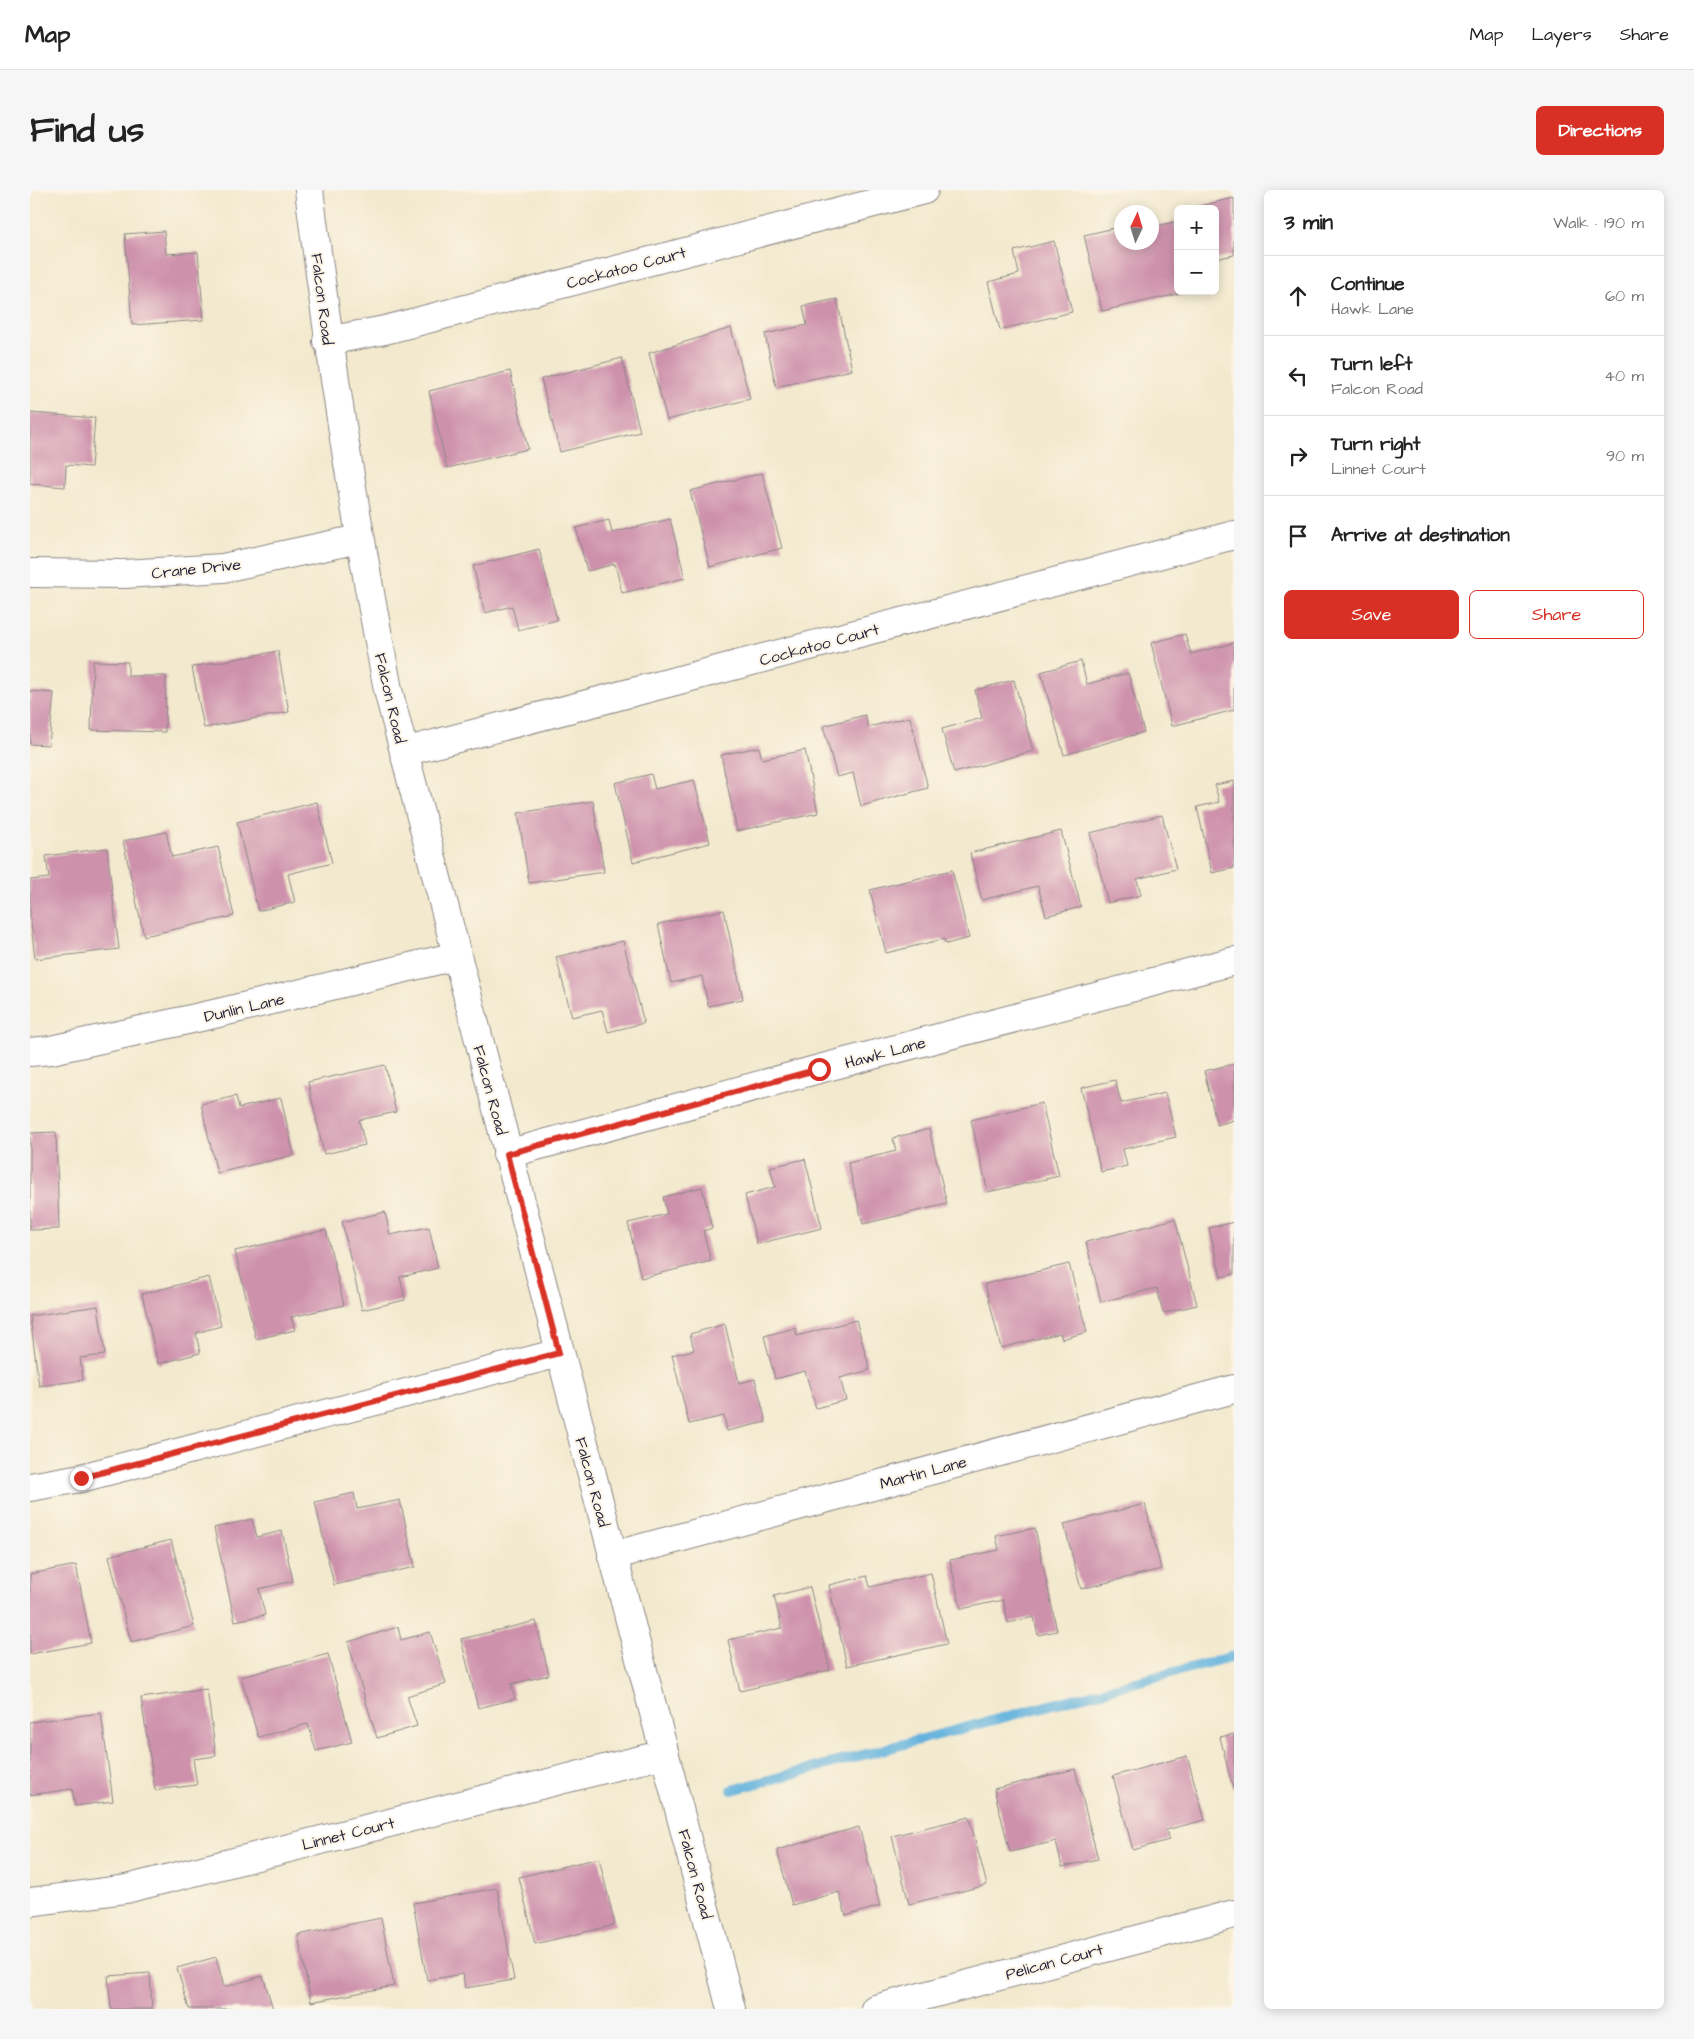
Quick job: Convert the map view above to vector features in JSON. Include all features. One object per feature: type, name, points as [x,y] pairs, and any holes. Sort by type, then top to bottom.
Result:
[{"type":"street","name":"Falcon Road","points":[[309,190],[328,341],[359,538],[388,690],[507,1154],[731,2009]]},
{"type":"street","name":"Cockatoo Court","points":[[328,341],[385,330],[924,190]]},
{"type":"street","name":"Cockatoo Court","points":[[404,752],[1234,535]]},
{"type":"street","name":"Crane Drive","points":[[30,573],[124,574],[223,568],[359,538]]},
{"type":"street","name":"Dunlin Lane","points":[[30,1052],[51,1050],[214,1014],[456,956]]},
{"type":"street","name":"Hawk Lane","points":[[507,1154],[810,1072],[1234,961]]},
{"type":"street","points":[[30,1487],[91,1476],[559,1353]]},
{"type":"street","name":"Martin Lane","points":[[612,1556],[1234,1388]]},
{"type":"street","name":"Linnet Court","points":[[30,1902],[126,1889],[664,1754]]},
{"type":"street","name":"Pelican Court","points":[[875,2009],[1234,1914]]},
{"type":"building","points":[[1234,198],[1234,255],[1219,258],[1219,205],[1204,205]]},
{"type":"building","points":[[1174,222],[1174,295],[1102,311],[1084,235],[1114,228],[1114,250],[1159,250],[1159,225]]},
{"type":"building","points":[[164,231],[166,254],[198,252],[204,320],[132,325],[125,234]]},
{"type":"building","points":[[1054,241],[1072,312],[1000,330],[988,282],[1019,274],[1014,251]]},
{"type":"building","points":[[837,299],[852,370],[776,387],[765,334],[807,325],[803,306]]},
{"type":"building","points":[[731,328],[750,399],[667,420],[649,353]]},
{"type":"building","points":[[622,358],[640,432],[560,452],[541,379]]},
{"type":"building","points":[[510,371],[528,449],[447,468],[429,391]]},
{"type":"building","points":[[30,413],[95,418],[91,467],[66,465],[65,487],[30,484]]},
{"type":"building","points":[[762,473],[782,548],[710,567],[690,491]]},
{"type":"building","points":[[670,519],[685,578],[622,593],[615,564],[587,571],[576,528],[609,520],[612,533]]},
{"type":"building","points":[[539,549],[557,620],[518,630],[512,606],[485,613],[473,566]]},
{"type":"building","points":[[1185,634],[1191,654],[1234,643],[1234,710],[1172,726],[1151,643]]},
{"type":"building","points":[[278,651],[289,712],[204,728],[192,667]]},
{"type":"building","points":[[93,661],[128,662],[128,676],[166,676],[165,732],[91,730]]},
{"type":"building","points":[[1081,661],[1087,684],[1128,673],[1144,732],[1064,755],[1041,672]]},
{"type":"building","points":[[1014,680],[1033,751],[954,773],[942,729],[982,718],[975,690]]},
{"type":"building","points":[[30,691],[54,693],[49,745],[30,744]]},
{"type":"building","points":[[865,715],[868,727],[910,717],[928,788],[861,806],[853,773],[837,777],[823,726]]},
{"type":"building","points":[[759,747],[762,759],[805,750],[818,813],[737,831],[721,755]]},
{"type":"building","points":[[651,774],[655,789],[694,780],[710,843],[633,862],[615,783]]},
{"type":"building","points":[[1234,781],[1234,868],[1212,873],[1197,807],[1219,802],[1215,785]]},
{"type":"building","points":[[593,801],[604,872],[529,883],[518,813]]},
{"type":"building","points":[[317,802],[332,863],[288,874],[295,902],[258,911],[237,822]]},
{"type":"building","points":[[1162,815],[1176,869],[1137,879],[1141,895],[1108,903],[1090,833]]},
{"type":"building","points":[[1061,831],[1081,907],[1046,916],[1038,886],[982,900],[970,853]]},
{"type":"building","points":[[166,832],[172,857],[218,847],[234,916],[144,936],[123,841]]},
{"type":"building","points":[[107,848],[119,949],[35,959],[30,914],[30,880],[49,878],[46,856]]},
{"type":"building","points":[[952,870],[969,938],[946,944],[944,939],[886,953],[870,890]]},
{"type":"building","points":[[724,910],[743,999],[708,1006],[702,976],[671,983],[658,924]]},
{"type":"building","points":[[623,941],[644,1023],[608,1032],[602,1010],[572,1017],[556,957]]},
{"type":"building","points":[[1234,1064],[1234,1120],[1217,1125],[1204,1071]]},
{"type":"building","points":[[385,1065],[396,1112],[359,1120],[365,1145],[324,1154],[308,1082]]},
{"type":"building","points":[[1115,1080],[1121,1103],[1165,1093],[1176,1137],[1123,1149],[1127,1166],[1101,1172],[1081,1088]]},
{"type":"building","points":[[236,1096],[239,1108],[281,1098],[294,1155],[217,1173],[201,1104]]},
{"type":"building","points":[[1042,1103],[1059,1176],[988,1192],[971,1120]]},
{"type":"building","points":[[929,1129],[947,1204],[863,1224],[848,1163],[896,1151],[893,1138]]},
{"type":"building","points":[[56,1132],[59,1229],[30,1230],[30,1133]]},
{"type":"building","points":[[805,1159],[822,1228],[757,1244],[745,1195],[775,1187],[770,1167]]},
{"type":"building","points":[[702,1187],[712,1228],[703,1231],[711,1261],[641,1278],[628,1223],[667,1214],[663,1197]]},
{"type":"building","points":[[385,1212],[390,1235],[429,1227],[438,1268],[400,1277],[405,1300],[362,1310],[342,1222]]},
{"type":"building","points":[[1175,1219],[1197,1305],[1163,1313],[1157,1288],[1101,1302],[1086,1242]]},
{"type":"building","points":[[1234,1222],[1234,1274],[1221,1277],[1209,1228]]},
{"type":"building","points":[[326,1230],[344,1305],[291,1317],[295,1330],[256,1339],[235,1251]]},
{"type":"building","points":[[1069,1264],[1087,1332],[1062,1339],[1060,1333],[1001,1348],[985,1284]]},
{"type":"building","points":[[209,1277],[221,1326],[196,1333],[200,1353],[158,1364],[142,1294]]},
{"type":"building","points":[[98,1306],[105,1355],[80,1358],[83,1380],[39,1386],[30,1316]]},
{"type":"building","points":[[856,1320],[870,1370],[840,1378],[846,1400],[816,1408],[805,1371],[775,1379],[764,1336],[795,1328],[797,1336]]},
{"type":"building","points":[[725,1324],[739,1383],[755,1379],[766,1422],[727,1431],[724,1416],[689,1424],[672,1355],[694,1350],[690,1334]]},
{"type":"building","points":[[354,1493],[357,1509],[400,1500],[415,1567],[334,1585],[315,1502]]},
{"type":"building","points":[[1145,1504],[1161,1569],[1081,1589],[1064,1524]]},
{"type":"building","points":[[252,1519],[257,1537],[282,1531],[293,1581],[259,1589],[265,1615],[235,1621],[214,1528]]},
{"type":"building","points":[[1035,1528],[1057,1631],[1038,1635],[1034,1617],[1008,1623],[1003,1600],[961,1609],[950,1560],[999,1550],[996,1536]]},
{"type":"building","points":[[171,1540],[194,1626],[131,1642],[109,1556]]},
{"type":"building","points":[[76,1565],[91,1643],[30,1654],[30,1574]]},
{"type":"building","points":[[931,1573],[947,1644],[847,1666],[829,1585],[867,1576],[870,1587]]},
{"type":"building","points":[[810,1587],[830,1670],[740,1691],[728,1640],[782,1628],[774,1596]]},
{"type":"building","points":[[536,1621],[549,1675],[511,1684],[515,1699],[478,1708],[461,1639]]},
{"type":"building","points":[[398,1627],[401,1640],[430,1632],[446,1684],[407,1696],[417,1726],[377,1738],[348,1642]]},
{"type":"building","points":[[328,1654],[352,1742],[316,1751],[308,1724],[258,1737],[241,1677]]},
{"type":"building","points":[[207,1689],[216,1756],[193,1759],[197,1785],[155,1790],[141,1698]]},
{"type":"building","points":[[101,1713],[113,1801],[75,1806],[72,1789],[30,1795],[30,1722]]},
{"type":"building","points":[[1234,1734],[1234,1789],[1233,1789],[1220,1737]]},
{"type":"building","points":[[1187,1756],[1205,1820],[1166,1830],[1169,1840],[1133,1850],[1113,1776]]},
{"type":"building","points":[[1075,1769],[1098,1859],[1062,1867],[1056,1841],[1010,1852],[994,1789]]},
{"type":"building","points":[[969,1817],[987,1885],[909,1904],[892,1836]]},
{"type":"building","points":[[859,1827],[880,1906],[846,1916],[839,1892],[792,1905],[777,1850]]},
{"type":"building","points":[[599,1858],[615,1925],[535,1944],[519,1877]]},
{"type":"building","points":[[497,1888],[514,1980],[465,1988],[463,1974],[427,1980],[413,1903]]},
{"type":"building","points":[[381,1918],[394,1986],[311,2002],[298,1935]]},
{"type":"building","points":[[216,1957],[224,1987],[263,1976],[273,2009],[189,2009],[177,1968]]},
{"type":"building","points":[[150,1973],[152,2009],[111,2009],[108,1976]]},
{"type":"waterway","points":[[732,1790],[1234,1656]]},
{"type":"route","points":[[81,1478],[559,1353],[507,1154],[819,1069]]}]
